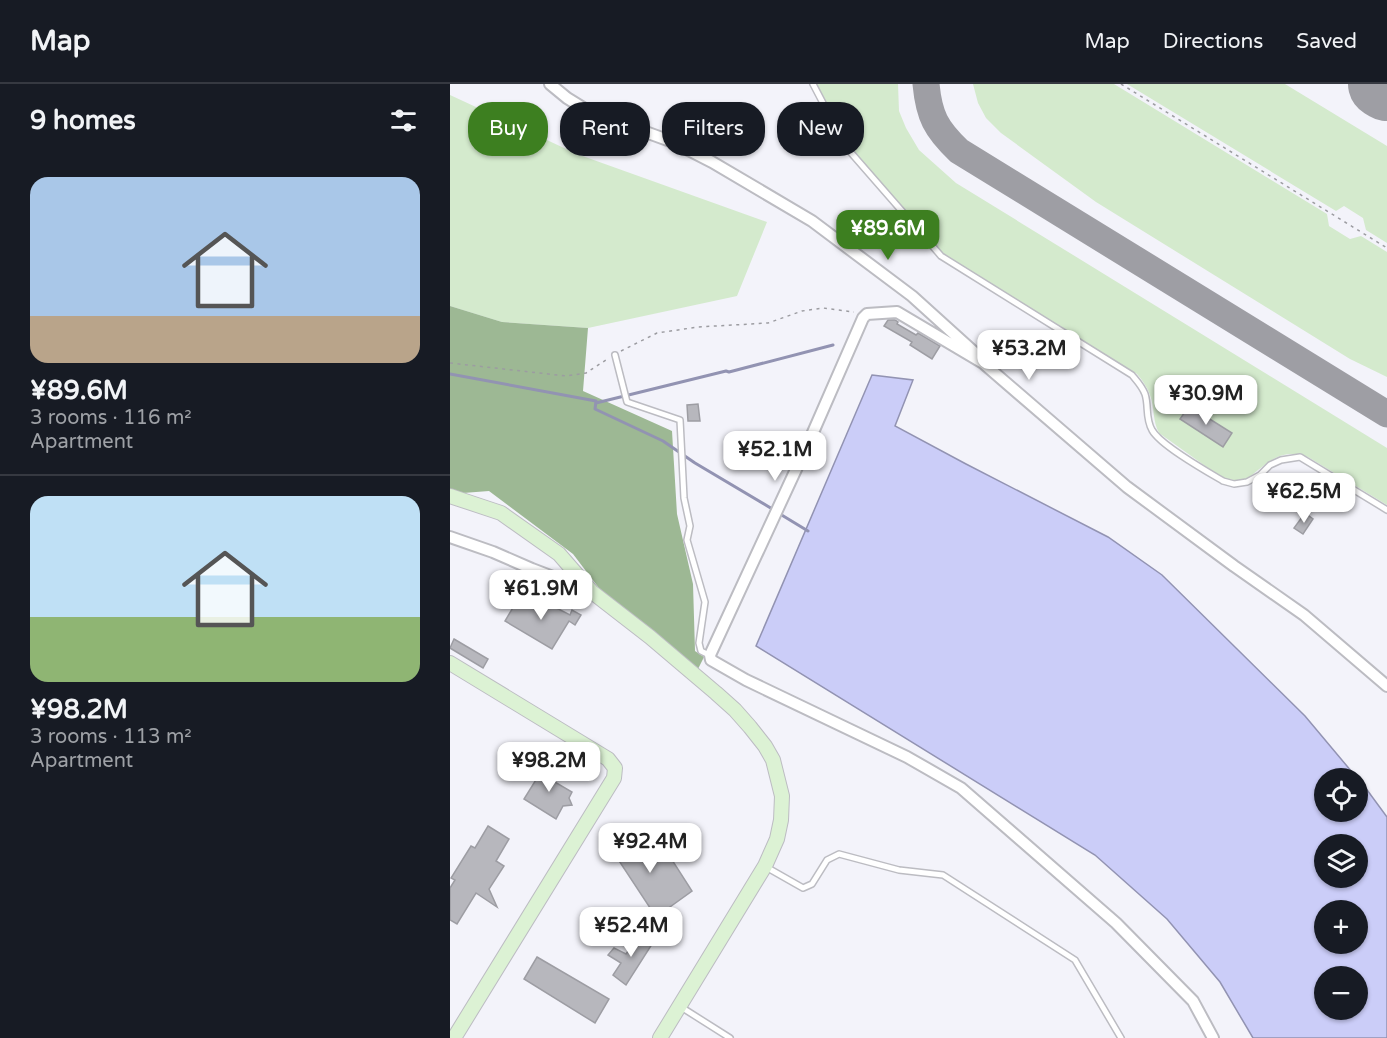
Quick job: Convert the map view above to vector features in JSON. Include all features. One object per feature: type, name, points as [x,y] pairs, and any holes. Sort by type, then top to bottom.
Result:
[{"type":"street","points":[[550,84],[588,111],[673,142],[712,162],[812,222],[912,296],[1127,487]]},
{"type":"street","points":[[1214,1038],[1193,1000],[1116,923],[961,788],[907,757],[746,680],[711,660],[710,655],[811,437],[863,318],[867,314],[897,312],[983,363],[1127,487],[1304,615],[1387,686]]},
{"type":"street","points":[[450,496],[501,513],[559,554],[592,592],[735,710],[765,746],[773,760],[782,796],[777,839],[765,866],[660,1038]]},
{"type":"street","points":[[450,537],[592,592]]},
{"type":"street","points":[[450,663],[608,759],[615,768],[614,778],[454,1038]]},
{"type":"lane","points":[[813,84],[846,147],[941,256],[1132,375],[1141,385],[1145,395],[1148,421],[1152,432],[1161,441],[1223,481],[1234,484],[1247,482],[1281,460],[1300,457],[1387,510]]},
{"type":"lane","points":[[615,355],[627,402],[680,420],[684,498],[690,526],[687,540],[705,602],[699,643],[701,651],[710,655]]},
{"type":"lane","points":[[765,866],[803,888],[812,885],[827,860],[839,854],[899,870],[943,875],[1075,960],[1121,1038]]},
{"type":"lane","points":[[679,1006],[730,1038]]},
{"type":"path","points":[[1121,84],[1387,248]]},
{"type":"path","points":[[450,363],[566,376],[585,373],[657,333],[698,327],[768,323],[802,311],[823,308],[867,314]]},
{"type":"green space","points":[[817,84],[898,84],[899,111],[906,128],[919,150],[956,183],[1387,448],[1387,505],[1301,455],[1287,454],[1276,458],[1244,479],[1222,478],[1159,433],[1150,395],[1137,374],[944,256],[858,156],[864,156],[864,102],[826,102]]},
{"type":"green space","points":[[973,84],[1114,84],[1327,214],[1329,226],[1350,239],[1361,236],[1387,252],[1387,377],[1350,359],[1096,202],[1001,133],[986,118],[978,103]]},
{"type":"green space","points":[[1127,84],[1285,84],[1387,146],[1387,243],[1366,230],[1363,218],[1344,206],[1336,211]]},
{"type":"green space","points":[[450,95],[468,103],[468,156],[548,156],[548,141],[560,146],[560,156],[583,156],[767,222],[737,296],[588,328],[502,322],[450,306]]},
{"type":"green space","points":[[450,306],[502,322],[588,328],[583,391],[672,431],[677,514],[693,584],[695,651],[704,657],[696,673],[605,596],[573,554],[489,491],[450,494]]},
{"type":"water","points":[[872,375],[913,380],[895,426],[1108,537],[1162,575],[1305,716],[1349,768],[1314,768],[1314,822],[1368,822],[1368,791],[1387,817],[1387,1038],[1253,1038],[1220,982],[1167,919],[1095,855],[756,646]]},
{"type":"building","points":[[888,320],[895,320],[897,324],[916,335],[918,333],[940,346],[932,359],[910,345],[912,342],[884,326]]},
{"type":"building","points":[[698,404],[700,421],[688,421],[687,405]]},
{"type":"building","points":[[1189,406],[1232,433],[1223,447],[1180,419]]},
{"type":"building","points":[[1305,513],[1313,519],[1303,534],[1294,528]]},
{"type":"building","points":[[535,597],[570,615],[572,610],[581,615],[575,625],[569,621],[552,649],[505,621],[515,604],[522,608],[528,599]]},
{"type":"building","points":[[454,639],[488,659],[483,668],[450,648]]},
{"type":"building","points":[[547,762],[560,770],[553,781],[572,792],[569,798],[572,805],[563,806],[556,819],[524,799]]},
{"type":"building","points":[[488,826],[509,839],[496,861],[504,866],[489,889],[497,907],[476,893],[457,924],[450,920],[450,888],[455,880],[451,878],[471,846],[475,848]]},
{"type":"building","points":[[623,826],[647,865],[667,852],[692,891],[656,917],[604,838]]},
{"type":"building","points":[[641,933],[654,941],[626,985],[613,975],[621,963],[608,955],[614,948],[626,954]]},
{"type":"building","points":[[537,957],[609,999],[595,1023],[524,979]]},
{"type":"waterway","points":[[450,374],[596,401],[596,403],[833,345]]},
{"type":"waterway","points":[[596,401],[595,409],[663,441],[774,510]]},
{"type":"waterway","points":[[780,514],[808,531]]},
{"type":"taxiway","points":[[926,84],[929,105],[935,121],[939,129],[959,151],[1387,414]]},
{"type":"runway","points":[[1382,84],[1387,87]]}]
